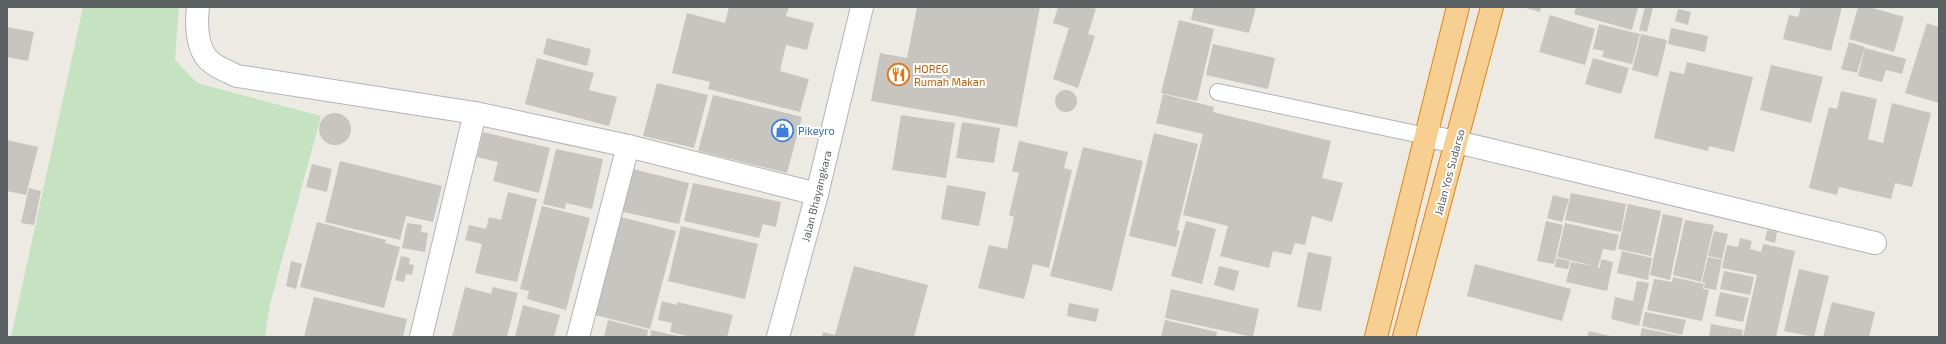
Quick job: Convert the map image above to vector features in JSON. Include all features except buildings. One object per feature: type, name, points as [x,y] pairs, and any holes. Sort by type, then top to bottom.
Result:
[{"type":"highway","points":[[1376,337],[1458,7]]},
{"type":"highway","name":"Jalan Yos Sudarso","points":[[1404,337],[1492,7]]},
{"type":"street","points":[[198,7],[197,18],[199,43],[211,62],[237,76],[475,113],[628,146],[817,194]]},
{"type":"street","name":"Jalan Bhayangkara","points":[[778,337],[817,194],[862,7]]},
{"type":"street","points":[[421,337],[475,113]]},
{"type":"street","points":[[1426,136],[1457,142],[1875,242]]},
{"type":"street","points":[[578,337],[628,146]]},
{"type":"lane","points":[[1218,92],[1426,136]]},
{"type":"green space","points":[[83,7],[179,7],[175,60],[197,83],[321,116],[270,304],[265,337],[11,337]]},
{"type":"place","name":"HOREG Rumah Makan","points":[[898,74]]},
{"type":"place","name":"Pikeyro","points":[[782,130]]}]
